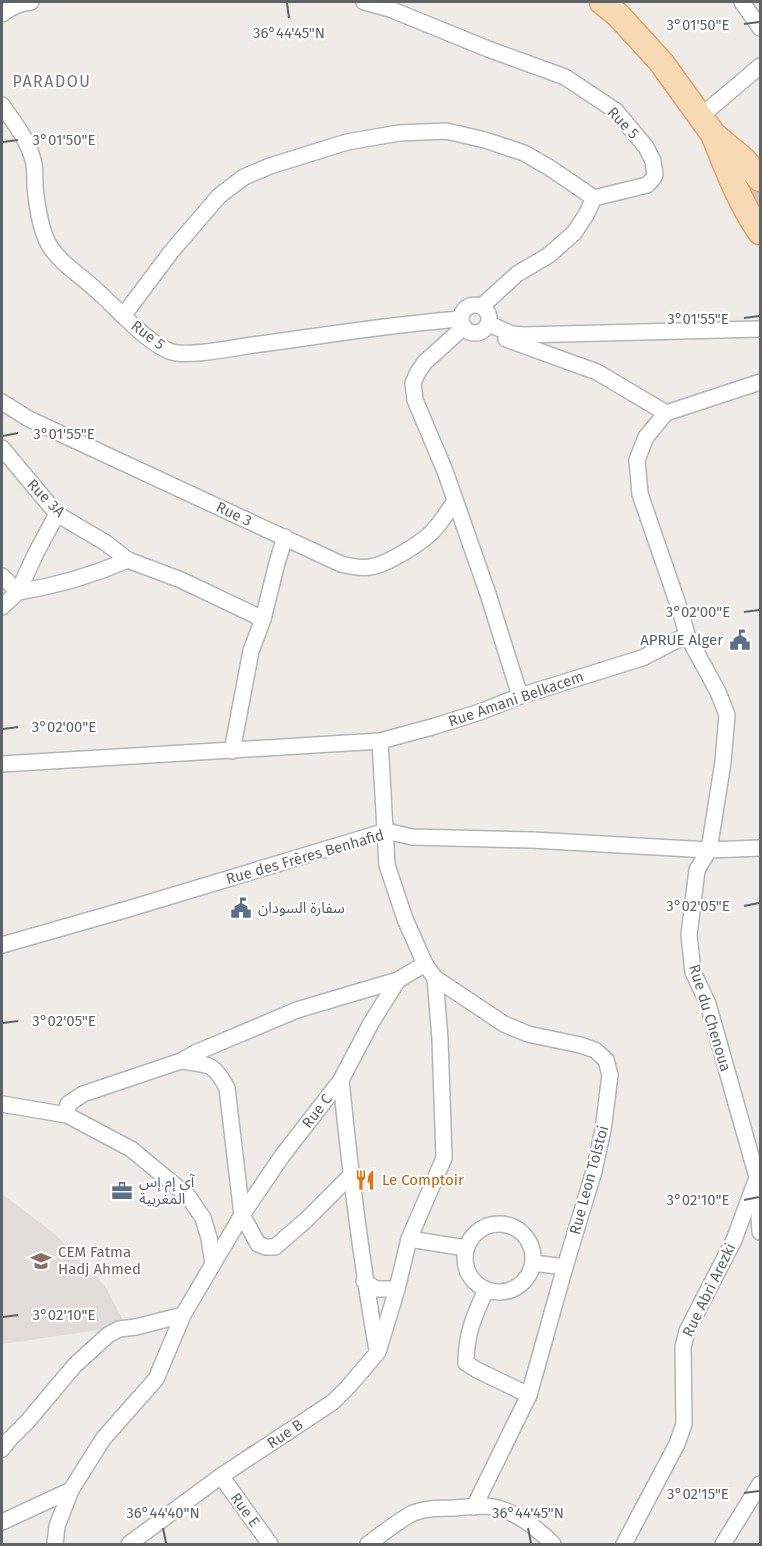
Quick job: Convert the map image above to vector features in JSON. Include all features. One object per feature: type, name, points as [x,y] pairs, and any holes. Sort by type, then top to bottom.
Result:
[{"type":"main road","points":[[602,2],[618,15],[661,62],[707,125],[743,159],[760,179]]},
{"type":"main road","points":[[707,125],[737,192],[760,232]]},
{"type":"street","points":[[2,14],[20,3],[31,2]]},
{"type":"street","name":"Rue 5","points":[[364,2],[399,12],[488,49],[565,77],[616,111],[646,147],[653,161],[654,175],[646,185],[594,198]]},
{"type":"street","points":[[742,2],[760,28]]},
{"type":"street","points":[[707,125],[760,66]]},
{"type":"street","name":"Rue 5","points":[[2,105],[21,131],[29,149],[34,165],[35,189],[41,223],[49,244],[60,258],[123,316],[152,341],[170,352],[181,354],[424,321],[462,323]]},
{"type":"street","points":[[123,316],[171,252],[219,196],[244,177],[270,166],[347,142],[399,134],[446,131],[485,140],[524,153],[594,198],[574,233],[549,255],[517,274],[482,306]]},
{"type":"street","points":[[462,323],[473,333],[479,333],[486,327],[488,312],[482,306],[477,305],[465,310],[462,323],[418,372],[413,383],[415,400],[445,471],[488,594],[520,696]]},
{"type":"street","points":[[486,327],[523,335],[760,329]]},
{"type":"street","points":[[486,327],[597,372],[666,412]]},
{"type":"street","points":[[687,635],[640,494],[637,460],[646,437],[666,412],[760,382]]},
{"type":"street","name":"Rue 3","points":[[2,402],[29,419],[341,564],[371,567],[395,557],[433,531],[455,501]]},
{"type":"street","name":"Rue 3A","points":[[2,448],[57,514],[106,543],[128,560],[181,580],[263,619]]},
{"type":"street","points":[[2,608],[18,592],[57,514]]},
{"type":"street","points":[[232,751],[251,651],[263,619],[285,537]]},
{"type":"street","points":[[18,592],[44,588],[128,560]]},
{"type":"street","points":[[2,576],[18,592]]},
{"type":"street","name":"Rue Amani Belkacem","points":[[2,764],[380,741],[480,712],[520,696],[642,658],[687,635]]},
{"type":"street","name":"Rue du Chenoua","points":[[687,635],[718,692],[727,715],[723,762],[709,850],[697,870],[689,935],[693,972],[708,1004],[759,1173],[760,1232]]},
{"type":"street","name":"Rue Leon Tolstoi","points":[[380,741],[387,865],[405,919],[425,964],[435,978],[504,1024],[528,1034],[595,1050],[606,1060],[610,1075],[603,1130],[594,1171],[529,1395],[474,1507]]},
{"type":"street","name":"Rue des Frères Benhafid","points":[[2,945],[386,831],[412,837],[532,840],[709,850],[760,848]]},
{"type":"street","name":"Rue C","points":[[55,1545],[57,1526],[71,1490],[103,1439],[156,1379],[183,1315],[242,1215],[282,1156],[341,1080],[371,1023],[398,980],[425,964]]},
{"type":"street","name":"Rue B","points":[[129,1545],[221,1476],[333,1402],[378,1352],[409,1239],[444,1158],[440,1039],[435,978]]},
{"type":"street","points":[[67,1115],[68,1104],[83,1094],[181,1061],[297,1010],[398,980]]},
{"type":"street","points":[[181,1061],[210,1065],[219,1074],[227,1088],[242,1215],[258,1244],[275,1247],[300,1226],[350,1176]]},
{"type":"street","points":[[341,1080],[350,1176],[364,1281],[378,1352]]},
{"type":"street","points":[[2,1104],[67,1115],[131,1149],[188,1196],[203,1218],[213,1264]]},
{"type":"street","name":"Rue Abri Arezki","points":[[624,1545],[677,1444],[684,1424],[683,1347],[687,1331],[734,1240],[759,1173]]},
{"type":"street","points":[[502,1224],[522,1233],[529,1243],[533,1263],[528,1276],[520,1285],[510,1291],[498,1293],[486,1290],[470,1278],[464,1258],[471,1237],[480,1229],[502,1224]]},
{"type":"street","points":[[409,1239],[466,1248]]},
{"type":"street","points":[[533,1263],[565,1267]]},
{"type":"street","points":[[364,1281],[376,1289],[397,1289]]},
{"type":"street","points":[[486,1290],[473,1318],[466,1347],[466,1363],[529,1395]]},
{"type":"street","points":[[2,1449],[75,1365],[108,1335],[119,1329],[183,1315]]},
{"type":"street","name":"Rue E","points":[[221,1476],[270,1545]]},
{"type":"street","points":[[723,1545],[760,1484]]},
{"type":"street","points":[[2,1522],[71,1490]]},
{"type":"street","points":[[368,1545],[412,1514],[437,1508],[487,1506],[508,1512],[543,1534],[553,1545]]},
{"type":"shaded area","name":"CEM Fatma Hadj Ahmed","points":[[2,1194],[56,1235],[105,1286],[126,1326],[2,1344]]},
{"type":"tunnel","points":[[730,159],[760,205]]},
{"type":"place","name":"APRUE Alger","points":[[740,640]]},
{"type":"place","name":"سفارة السودان","points":[[241,908]]},
{"type":"place","name":"Le Comptoir","points":[[365,1180]]},
{"type":"place","name":"آي إم إس المغربية","points":[[122,1191]]},
{"type":"place","name":"CEM Fatma Hadj Ahmed","points":[[41,1261]]},
{"type":"district","name":"PARADOU","points":[[52,81]]}]
